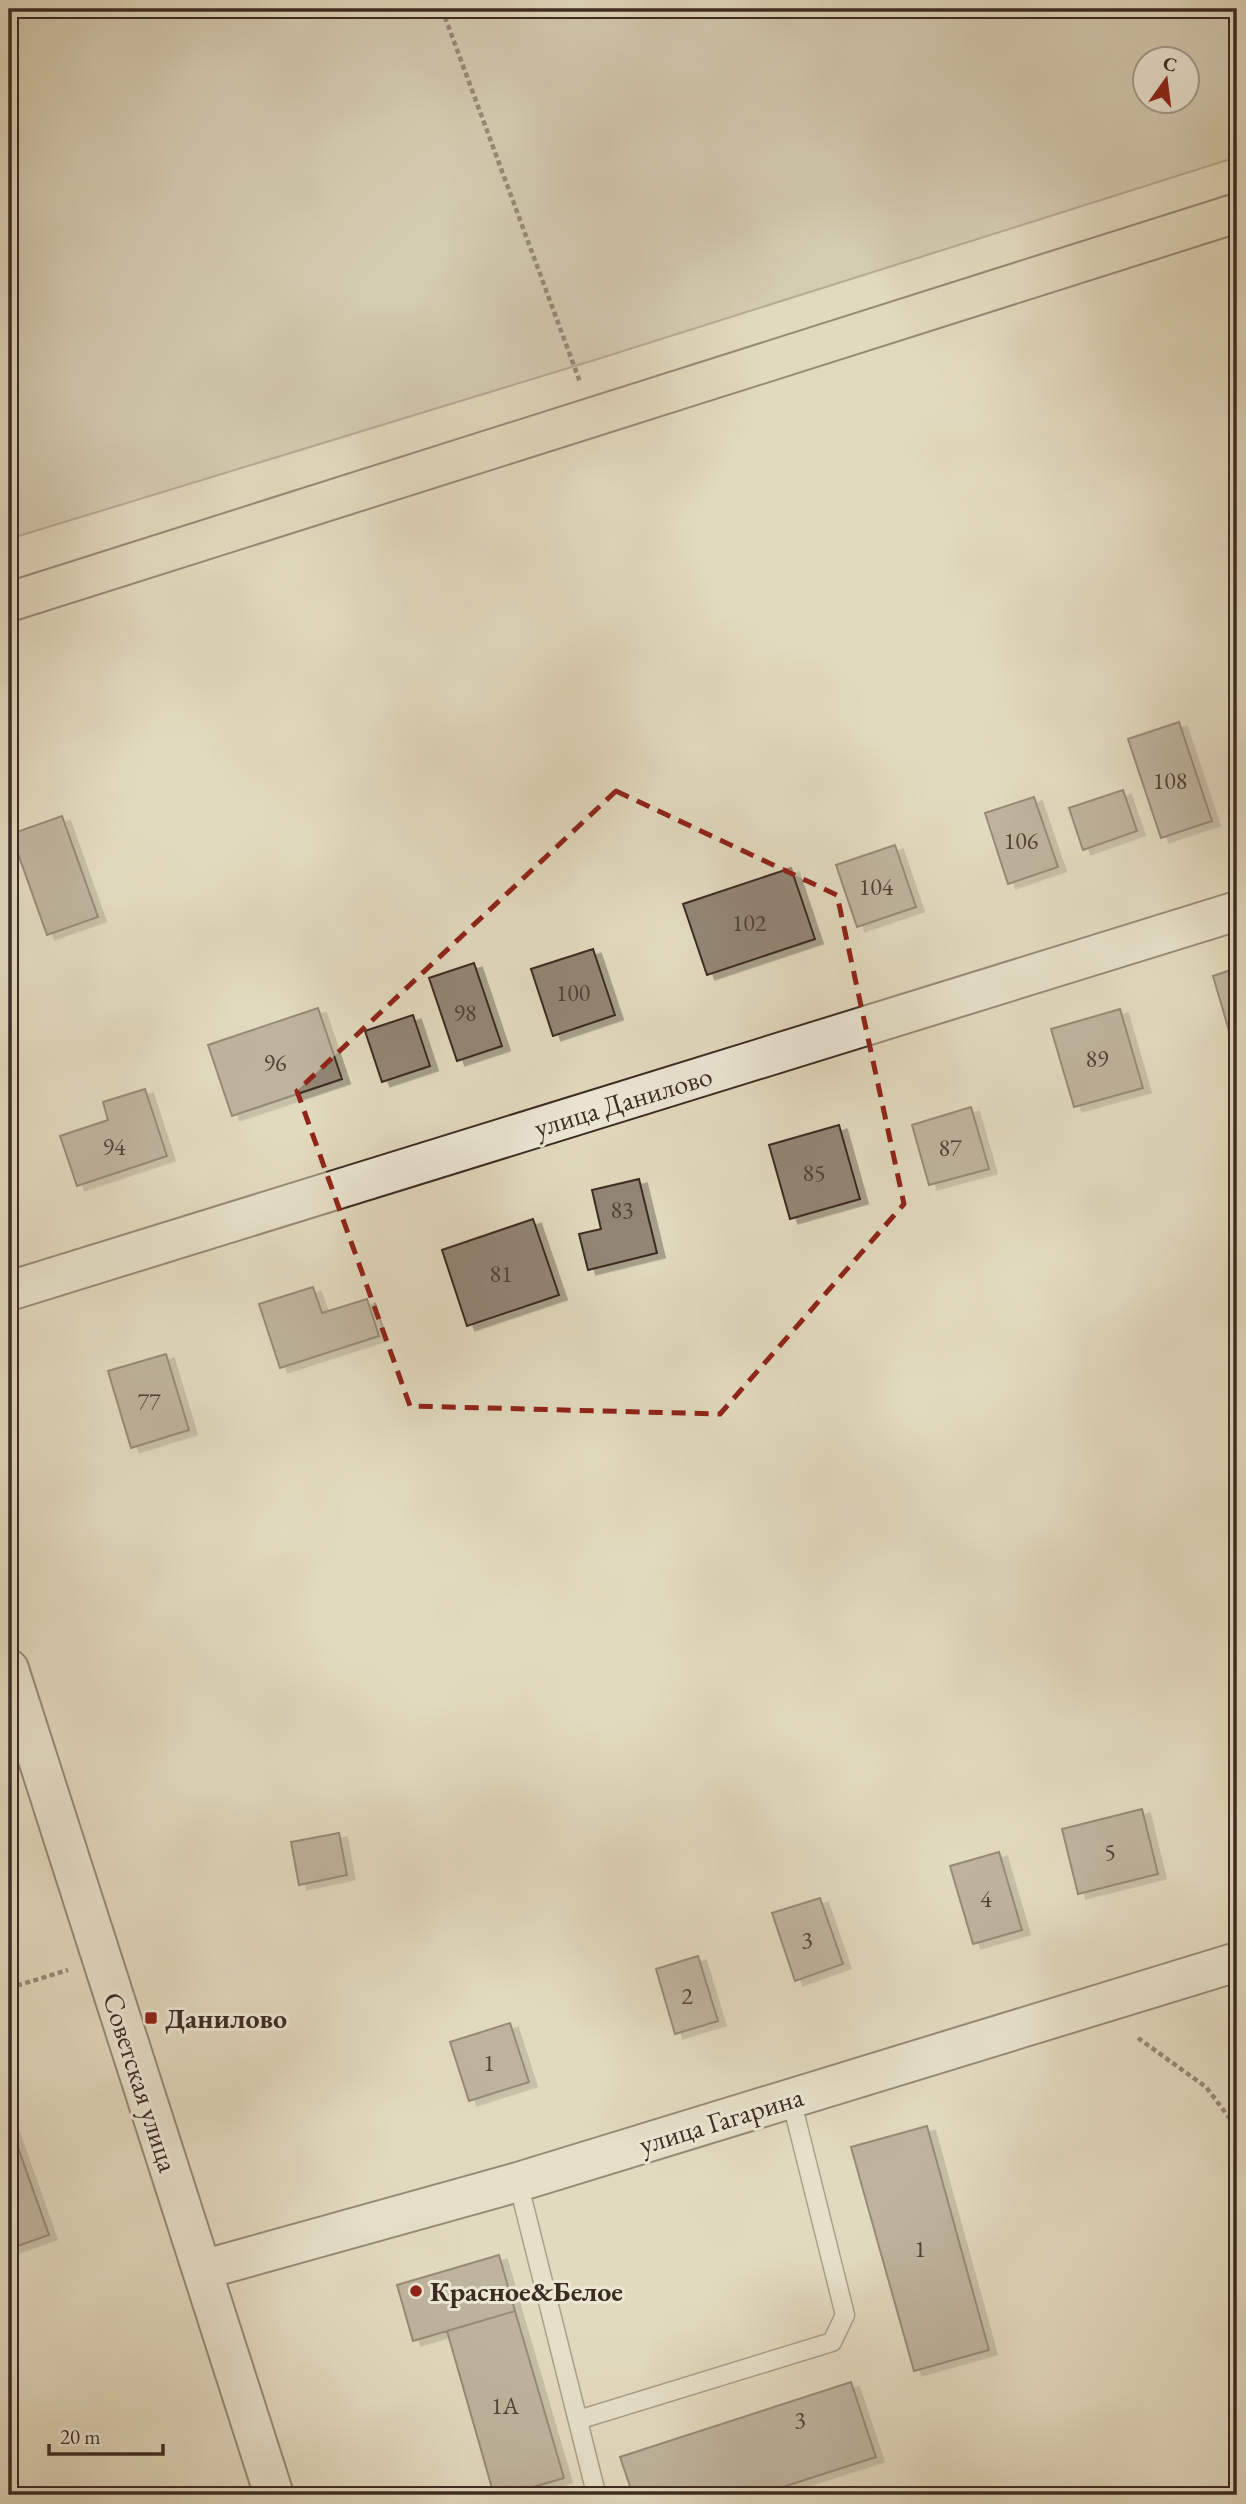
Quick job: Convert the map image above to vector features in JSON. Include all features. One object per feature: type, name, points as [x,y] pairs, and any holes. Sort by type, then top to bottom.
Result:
[{"type":"main road","points":[[9,603],[1237,213]]},
{"type":"street","name":"улица Данилово","points":[[9,1291],[1237,911]]},
{"type":"street","name":"Советская улица","points":[[9,1669],[274,2495]]},
{"type":"street","name":"улица Гагарина","points":[[202,2270],[518,2182],[1237,1962]]},
{"type":"lane","points":[[578,2420],[832,2342],[845,2315],[791,2099]]},
{"type":"lane","points":[[518,2182],[595,2495]]},
{"type":"path","points":[[442,9],[593,418]]},
{"type":"path","points":[[9,1988],[102,1959]]},
{"type":"path","points":[[1138,2038],[1206,2087],[1231,2120],[1237,2123]]},
{"type":"highlighted area","points":[[616,791],[837,895],[904,1204],[720,1414],[410,1406],[297,1091]]},
{"type":"shaded area","points":[[9,9],[1237,9],[1237,157],[598,359],[9,539]]},
{"type":"building","points":[[1179,722],[1212,821],[1161,838],[1128,739]]},
{"type":"building","points":[[1123,790],[1137,831],[1083,850],[1069,808]]},
{"type":"building","points":[[1034,797],[1058,867],[1008,884],[985,813]]},
{"type":"building","points":[[62,816],[98,917],[47,935],[11,834]]},
{"type":"building","points":[[895,845],[916,907],[857,927],[836,865]]},
{"type":"building","points":[[791,868],[815,939],[707,975],[683,904]]},
{"type":"building","points":[[593,949],[615,1015],[553,1036],[531,969]]},
{"type":"building","points":[[474,963],[502,1046],[457,1061],[429,978]]},
{"type":"building","points":[[1237,968],[1237,1040],[1232,1041],[1213,976]]},
{"type":"building","points":[[318,1008],[342,1079],[232,1116],[208,1045]]},
{"type":"building","points":[[1120,1009],[1143,1088],[1074,1107],[1051,1029]]},
{"type":"building","points":[[413,1015],[430,1066],[382,1082],[365,1031]]},
{"type":"building","points":[[145,1089],[167,1156],[77,1186],[60,1136],[108,1120],[103,1102]]},
{"type":"building","points":[[971,1107],[989,1169],[929,1185],[912,1125]]},
{"type":"building","points":[[839,1125],[860,1199],[790,1219],[769,1145]]},
{"type":"building","points":[[639,1179],[657,1253],[588,1270],[579,1234],[601,1229],[592,1190]]},
{"type":"building","points":[[533,1219],[559,1295],[467,1326],[442,1250]]},
{"type":"building","points":[[313,1287],[322,1313],[367,1299],[379,1336],[280,1368],[259,1304]]},
{"type":"building","points":[[166,1354],[189,1430],[131,1448],[108,1371]]},
{"type":"building","points":[[1142,1809],[1158,1874],[1078,1894],[1062,1829]]},
{"type":"building","points":[[339,1833],[347,1875],[299,1885],[291,1842]]},
{"type":"building","points":[[999,1852],[1022,1930],[973,1944],[950,1866]]},
{"type":"building","points":[[820,1898],[843,1964],[795,1981],[772,1913]]},
{"type":"building","points":[[698,1956],[718,2021],[675,2034],[656,1969]]},
{"type":"building","points":[[510,2023],[529,2082],[469,2101],[450,2042]]},
{"type":"building","points":[[9,2122],[49,2235],[9,2249]]},
{"type":"building","points":[[927,2126],[989,2350],[914,2371],[851,2147]]},
{"type":"building","points":[[499,2255],[515,2311],[413,2341],[397,2285]]},
{"type":"building","points":[[515,2311],[564,2478],[506,2495],[494,2495],[447,2331]]},
{"type":"building","points":[[851,2382],[876,2457],[758,2495],[633,2495],[620,2457]]},
{"type":"place","name":"Данилово","points":[[151,2018]]},
{"type":"place","name":"Красное&Белое","points":[[416,2291]]}]
